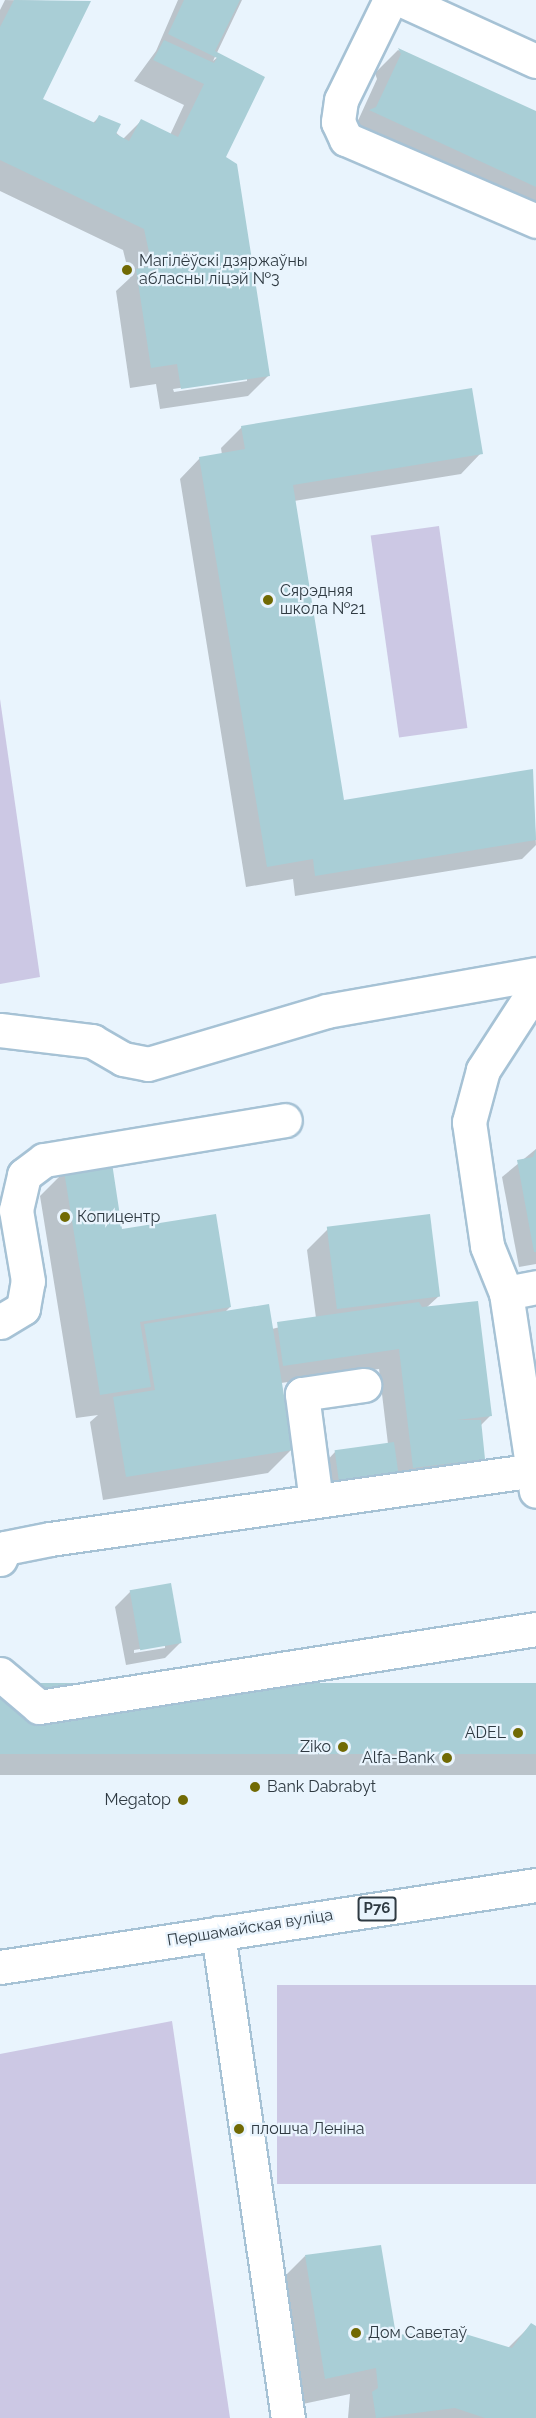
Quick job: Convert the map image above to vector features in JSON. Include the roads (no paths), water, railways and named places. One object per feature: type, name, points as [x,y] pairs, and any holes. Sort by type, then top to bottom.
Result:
[{"type":"main road","points":[[390,0],[341,100],[338,122],[346,139],[536,221]]},
{"type":"main road","points":[[402,0],[536,61]]},
{"type":"main road","points":[[0,1030],[92,1041],[123,1059],[148,1064],[327,1011],[536,974]]},
{"type":"main road","points":[[0,1559],[5,1548],[50,1539],[316,1501],[534,1480],[521,1290],[487,1246],[469,1122],[483,1070],[536,988]]},
{"type":"main road","points":[[0,1322],[23,1308],[28,1281],[16,1210],[24,1175],[44,1160],[285,1120]]},
{"type":"main road","points":[[316,1501],[302,1394],[364,1385]]},
{"type":"main road","points":[[0,1674],[39,1707],[536,1629]]},
{"type":"main road","name":"Першамайская вуліца","points":[[0,1967],[536,1885]]},
{"type":"main road","points":[[218,1933],[288,2418]]},
{"type":"place","name":"Магілёўскі дзяржаўны абласны ліцэй №3","points":[[127,270]]},
{"type":"place","name":"Сярэдняя школа №21","points":[[268,600]]},
{"type":"place","name":"Копицентр","points":[[65,1217]]},
{"type":"place","name":"ADEL","points":[[518,1733]]},
{"type":"place","name":"Ziko","points":[[343,1747]]},
{"type":"place","name":"Alfa-Bank","points":[[447,1758]]},
{"type":"place","name":"Bank Dabrabyt","points":[[255,1787]]},
{"type":"place","name":"Megatop","points":[[183,1800]]},
{"type":"place","name":"плошча Леніна","points":[[239,2129]]},
{"type":"place","name":"Дом Саветаў","points":[[356,2333]]}]
